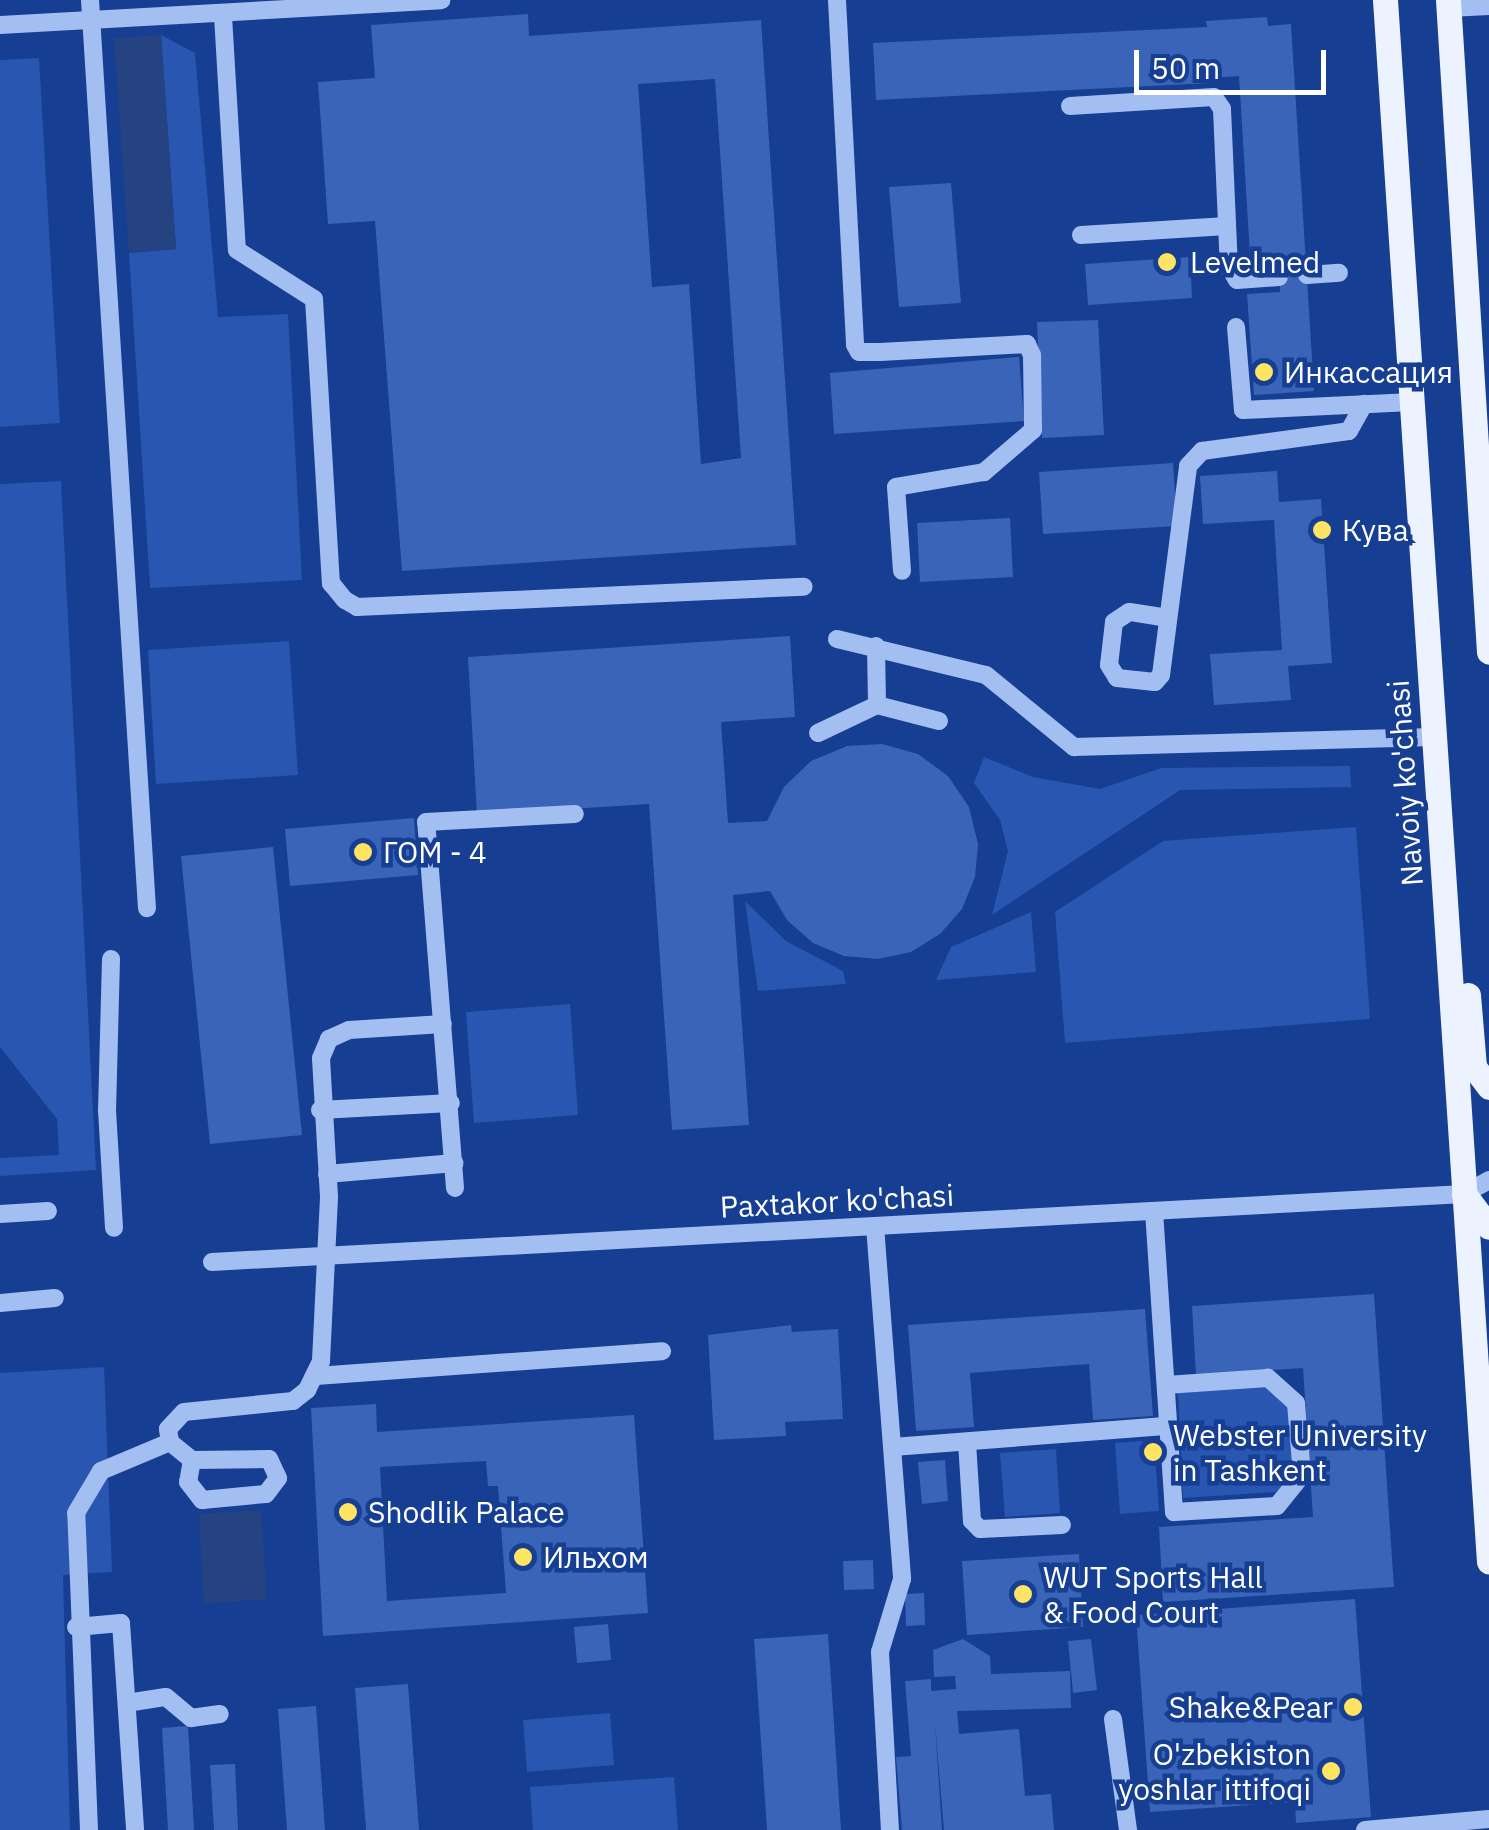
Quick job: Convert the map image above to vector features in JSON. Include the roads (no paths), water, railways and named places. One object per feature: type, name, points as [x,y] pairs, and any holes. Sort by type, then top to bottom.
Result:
[{"type":"main road","name":"Navoiy ko'chasi","points":[[1386,2],[1489,1562]]},
{"type":"main road","points":[[1449,4],[1489,652]]},
{"type":"main road","points":[[1434,737],[1458,873],[1474,1067],[1489,1088]]},
{"type":"main road","points":[[1464,1194],[1489,1227]]},
{"type":"street","points":[[90,0],[147,908]]},
{"type":"street","points":[[0,25],[223,16],[441,0]]},
{"type":"street","points":[[838,0],[855,345],[859,352],[880,352],[1027,344],[1032,356],[1033,430],[984,472],[896,487],[902,571]]},
{"type":"street","points":[[1449,4],[1489,6]]},
{"type":"street","points":[[223,16],[237,250],[314,299],[331,583],[344,600],[357,607],[804,586]]},
{"type":"street","points":[[1070,106],[1214,98],[1222,108],[1227,226],[1236,280],[1280,277]]},
{"type":"street","points":[[1081,234],[1227,226]]},
{"type":"street","points":[[1307,276],[1339,273]]},
{"type":"street","points":[[1236,327],[1242,410],[1412,402]]},
{"type":"street","points":[[1168,618],[1129,612],[1114,622],[1109,665],[1117,678],[1158,679],[1168,618],[1188,466],[1222,447],[1349,431],[1364,404]]},
{"type":"street","points":[[836,639],[986,675],[1074,747],[1434,737]]},
{"type":"street","points":[[876,646],[877,705]]},
{"type":"street","points":[[818,734],[877,705],[938,721]]},
{"type":"street","points":[[456,1188],[426,822],[575,814]]},
{"type":"street","points":[[111,960],[108,1110],[114,1228]]},
{"type":"street","points":[[192,1460],[191,1490],[208,1502],[259,1497],[278,1478],[263,1455],[192,1460],[170,1442],[168,1429],[184,1412],[294,1401],[316,1376],[328,1256],[321,1058],[330,1039],[349,1030],[443,1024]]},
{"type":"street","points":[[320,1110],[450,1103]]},
{"type":"street","points":[[327,1174],[454,1164]]},
{"type":"street","points":[[1464,1194],[1489,1180]]},
{"type":"street","name":"Paxtakor ko'chasi","points":[[212,1262],[1464,1194]]},
{"type":"street","points":[[0,1214],[48,1211]]},
{"type":"street","points":[[1154,1211],[1174,1512],[1277,1506],[1302,1475],[1296,1403],[1268,1378],[1166,1385]]},
{"type":"street","points":[[875,1226],[902,1579],[880,1652],[890,1830]]},
{"type":"street","points":[[0,1303],[55,1298]]},
{"type":"street","points":[[316,1376],[662,1351]]},
{"type":"street","points":[[893,1447],[1168,1426]]},
{"type":"street","points":[[90,1830],[76,1627],[76,1513],[101,1472],[170,1442]]},
{"type":"street","points":[[967,1442],[972,1521],[980,1529],[1062,1525]]},
{"type":"street","points":[[76,1627],[121,1623],[135,1830]]},
{"type":"street","points":[[126,1702],[166,1697],[191,1718],[220,1714]]},
{"type":"street","points":[[1113,1719],[1128,1830]]},
{"type":"street","points":[[1365,1830],[1489,1819]]},
{"type":"place","name":"Levelmed","points":[[1167,262]]},
{"type":"place","name":"Инкасcация","points":[[1264,372]]},
{"type":"place","name":"Кува","points":[[1322,530]]},
{"type":"place","name":"ГОМ - 4","points":[[363,852]]},
{"type":"place","name":"Webster University in Tashkent","points":[[1153,1452]]},
{"type":"place","name":"Shodlik Palace","points":[[348,1512]]},
{"type":"place","name":"Ильхом","points":[[523,1557]]},
{"type":"place","name":"WUT Sports Hall & Food Court","points":[[1023,1594]]},
{"type":"place","name":"Shake&Pear","points":[[1353,1707]]},
{"type":"place","name":"O'zbekiston yoshlar ittifoqi","points":[[1331,1771]]}]
